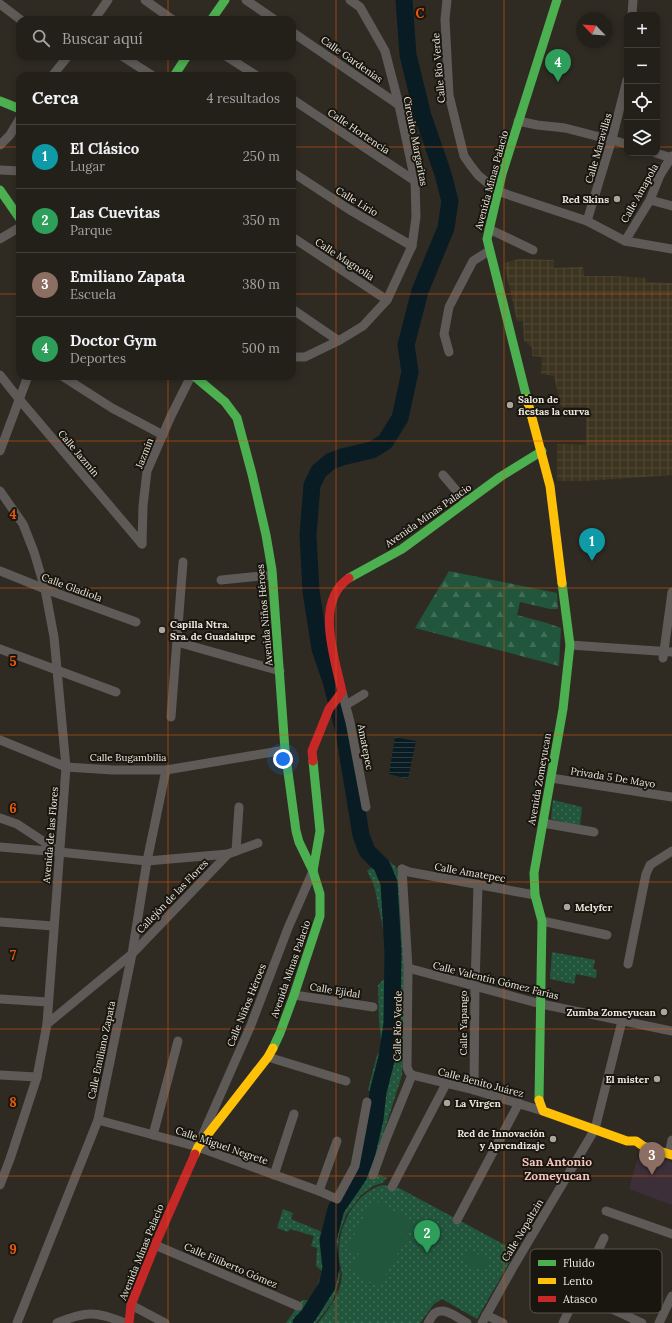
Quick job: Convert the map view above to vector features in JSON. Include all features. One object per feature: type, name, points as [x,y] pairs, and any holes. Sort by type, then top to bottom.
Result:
[{"type":"main road","points":[[215,16],[225,0]]},
{"type":"main road","name":"Avenida Minas Palacio","points":[[129,1323],[131,1305],[155,1245],[198,1147],[268,1057],[280,1033],[320,916],[320,894],[313,871],[320,831],[312,751],[314,744],[337,699],[328,620],[330,606],[338,589],[347,579],[402,549],[500,477],[542,451],[487,239],[498,191],[518,121],[557,0]]},
{"type":"main road","points":[[177,72],[185,60]]},
{"type":"main road","points":[[0,101],[16,108]]},
{"type":"main road","points":[[0,190],[16,213]]},
{"type":"main road","name":"Avenida Niños Héroes","points":[[199,380],[225,402],[235,414],[239,422],[266,535],[272,575],[285,750],[297,835],[313,871]]},
{"type":"main road","name":"Avenida Zomeyucan","points":[[542,451],[550,486],[570,645],[563,709],[534,873],[535,895],[542,922],[539,1101],[543,1111]]},
{"type":"main road","points":[[543,1111],[627,1141],[636,1140],[643,1146],[670,1155]]},
{"type":"street","points":[[97,16],[108,0]]},
{"type":"street","points":[[145,0],[167,16]]},
{"type":"street","points":[[246,0],[269,16]]},
{"type":"street","name":"Circuito Margaritas","points":[[296,357],[305,357],[340,340],[363,326],[387,300],[412,246],[416,217],[414,181],[399,105],[386,51],[360,7],[350,0]]},
{"type":"street","name":"Calle Río Verde","points":[[447,0],[445,19],[450,95],[464,156],[478,175],[498,191]]},
{"type":"street","points":[[632,12],[633,0]]},
{"type":"street","points":[[0,4],[16,16]]},
{"type":"street","name":"Calle Gardenias","points":[[296,35],[399,105]]},
{"type":"street","points":[[55,72],[65,60]]},
{"type":"street","points":[[128,60],[147,72]]},
{"type":"street","points":[[232,60],[251,72]]},
{"type":"street","name":"Calle Maravillas","points":[[587,221],[612,139],[626,84]]},
{"type":"street","name":"Calle Hortencia","points":[[296,102],[414,181]]},
{"type":"street","points":[[518,121],[565,128],[624,143]]},
{"type":"street","points":[[0,145],[10,135],[16,125]]},
{"type":"street","points":[[660,154],[672,157]]},
{"type":"street","name":"Calle Amapola","points":[[625,241],[650,200],[660,176],[672,157]]},
{"type":"street","points":[[0,170],[16,171]]},
{"type":"street","name":"Calle Lirio","points":[[296,175],[350,210],[412,246]]},
{"type":"street","points":[[498,191],[587,221],[625,241],[672,250]]},
{"type":"street","points":[[650,200],[672,206]]},
{"type":"street","points":[[0,239],[16,229]]},
{"type":"street","points":[[489,229],[533,250]]},
{"type":"street","name":"Calle Magnolia","points":[[296,240],[387,300]]},
{"type":"street","points":[[449,352],[444,334],[449,308],[473,261],[489,251]]},
{"type":"street","points":[[296,312],[336,339],[340,340]]},
{"type":"street","name":"Calle Jazmín","points":[[0,375],[142,544]]},
{"type":"street","points":[[0,451],[26,380]]},
{"type":"street","points":[[68,380],[112,408],[162,435]]},
{"type":"street","name":"Jazmín","points":[[142,544],[143,506],[147,471],[162,435],[189,380]]},
{"type":"street","points":[[443,475],[466,502]]},
{"type":"street","name":"Avenida de las Flores","points":[[0,491],[14,510],[30,539],[45,589],[54,637],[66,767],[47,1024],[37,1077],[0,1185]]},
{"type":"street","points":[[171,717],[184,562]]},
{"type":"street","name":"Calle Gladiola","points":[[0,571],[136,622]]},
{"type":"street","points":[[221,580],[272,575]]},
{"type":"street","points":[[570,645],[666,654],[672,592]]},
{"type":"street","points":[[177,642],[280,671]]},
{"type":"street","points":[[0,649],[116,692]]},
{"type":"street","points":[[346,706],[364,694]]},
{"type":"street","name":"Amatepec","points":[[337,699],[346,706],[366,807]]},
{"type":"street","name":"Calle Bugambilia","points":[[0,740],[66,767],[113,770],[166,770],[285,750]]},
{"type":"street","name":"Calle Emiliano Zapata","points":[[17,1323],[98,1120],[132,954],[147,861],[166,770]]},
{"type":"street","name":"Privada 5 De Mayo","points":[[551,778],[672,797]]},
{"type":"street","points":[[232,853],[239,807]]},
{"type":"street","points":[[0,818],[17,824],[59,852]]},
{"type":"street","points":[[543,823],[594,832]]},
{"type":"street","points":[[0,847],[147,861],[232,853],[258,843]]},
{"type":"street","points":[[628,964],[646,874],[650,865],[672,851]]},
{"type":"street","name":"Callejón de las Flores","points":[[47,1024],[132,954],[232,853]]},
{"type":"street","name":"Calle Río Verde","points":[[402,869],[408,968],[408,1066],[409,1072],[412,1075]]},
{"type":"street","name":"Calle Amatepec","points":[[402,869],[409,872],[535,895]]},
{"type":"street","name":"Calle Niños Héroes","points":[[198,1147],[251,1026],[288,928],[313,871]]},
{"type":"street","name":"Calle Yapango","points":[[474,1090],[474,987],[478,884]]},
{"type":"street","points":[[0,922],[54,926]]},
{"type":"street","points":[[542,922],[607,935]]},
{"type":"street","name":"Calle Valentín Gómez Farías","points":[[408,968],[541,1004],[672,1031]]},
{"type":"street","name":"Calle Ejidal","points":[[294,995],[373,1008]]},
{"type":"street","points":[[0,999],[48,1002]]},
{"type":"street","name":"Calle Nopaltzin","points":[[484,1319],[595,1129],[622,1021]]},
{"type":"street","points":[[153,1134],[178,1041]]},
{"type":"street","points":[[268,1057],[346,1081]]},
{"type":"street","points":[[0,1075],[37,1077]]},
{"type":"street","points":[[373,1175],[412,1075]]},
{"type":"street","name":"Calle Benito Juárez","points":[[412,1075],[447,1082],[543,1111]]},
{"type":"street","points":[[392,1187],[447,1082]]},
{"type":"street","name":"Calle Miguel Negrete","points":[[98,1120],[198,1147],[337,1199],[356,1166],[367,1102]]},
{"type":"street","points":[[457,1220],[519,1103]]},
{"type":"street","points":[[274,1175],[294,1114]]},
{"type":"street","points":[[670,1155],[672,1140]]},
{"type":"street","points":[[319,1191],[337,1141]]},
{"type":"street","points":[[606,1211],[672,1234]]},
{"type":"street","points":[[599,1249],[604,1238]]},
{"type":"street","name":"Calle Filiberto Gómez","points":[[155,1245],[298,1306]]},
{"type":"street","points":[[659,1323],[672,1296]]},
{"type":"street","points":[[131,1305],[164,1323]]},
{"type":"street","points":[[428,1323],[435,1313],[442,1311],[448,1312],[467,1323]]},
{"type":"street","points":[[564,1323],[569,1313]]},
{"type":"street","points":[[621,1313],[642,1323]]},
{"type":"street","points":[[57,1323],[80,1314],[110,1318],[125,1323]]},
{"type":"street","points":[[484,1319],[503,1323]]},
{"type":"shaded area","points":[[519,259],[554,260],[554,268],[583,267],[584,276],[646,278],[646,282],[672,283],[672,475],[586,481],[557,481],[557,444],[586,445],[586,407],[561,407],[554,376],[541,374],[542,357],[532,356],[532,348],[524,340],[523,321],[517,321],[504,263]]},
{"type":"shaded area","points":[[642,1155],[657,1157],[672,1162],[672,1205],[629,1189],[637,1160]]},
{"type":"green space","points":[[449,571],[557,593],[558,609],[550,609],[520,602],[517,615],[561,628],[559,666],[415,628]]},
{"type":"green space","points":[[344,706],[365,807],[364,812],[368,834],[367,838],[370,846],[396,867],[399,878],[405,970],[402,1075],[379,1147],[378,1174],[387,1178],[382,1183],[373,1186],[361,1195],[346,1215],[339,1235],[337,1255],[340,1276],[333,1301],[316,1323],[286,1323],[302,1300],[313,1300],[322,1271],[316,1266],[317,1248],[311,1246],[314,1236],[290,1229],[288,1232],[277,1228],[283,1209],[293,1213],[291,1219],[322,1232],[325,1227],[336,1224],[339,1210],[361,1178],[370,1157],[378,1119],[380,1099],[368,1090],[377,1055],[382,1048],[379,1021],[378,985],[389,974],[388,952],[374,885],[367,871],[374,866],[364,854],[357,836],[335,714]]},
{"type":"green space","points":[[553,800],[582,807],[580,826],[551,819]]},
{"type":"green space","points":[[552,952],[595,960],[593,969],[597,970],[596,978],[576,974],[574,984],[550,979]]},
{"type":"green space","points":[[383,1185],[399,1188],[516,1251],[477,1319],[442,1299],[434,1304],[420,1323],[318,1323],[333,1302],[341,1284],[342,1272],[339,1258],[339,1244],[345,1222],[356,1203],[364,1195]]},
{"type":"green space","points":[[373,1199],[415,1223],[379,1287],[350,1270],[359,1254],[347,1248]]},
{"type":"green space","points":[[470,1250],[490,1261],[484,1272],[464,1261]]},
{"type":"water","points":[[395,737],[416,741],[408,779],[389,774]]},
{"type":"waterway","points":[[301,1323],[308,1316],[327,1286],[331,1268],[328,1240],[336,1209],[358,1177],[366,1157],[375,1119],[378,1092],[387,1057],[392,1024],[393,952],[389,883],[382,866],[367,851],[361,835],[344,732],[331,681],[320,649],[311,591],[308,535],[312,485],[319,471],[331,461],[372,450],[385,442],[400,418],[410,372],[406,345],[420,291],[446,228],[450,201],[443,174],[423,116],[408,55],[404,0]]},
{"type":"traffic: fast","points":[[214,16],[225,0]]},
{"type":"traffic: fast","points":[[527,399],[487,239],[502,174],[557,0]]},
{"type":"traffic: fast","points":[[177,72],[184,60]]},
{"type":"traffic: fast","points":[[0,101],[16,107]]},
{"type":"traffic: fast","points":[[0,190],[16,213]]},
{"type":"traffic: fast","points":[[199,380],[225,402],[237,418],[252,474],[266,535],[272,570],[285,750],[296,831],[299,842],[313,871]]},
{"type":"traffic: fast","points":[[349,578],[402,549],[500,477],[542,451]]},
{"type":"traffic: fast","points":[[539,1100],[542,921],[535,895],[534,873],[563,709],[570,645],[562,583]]},
{"type":"traffic: fast","points":[[273,1048],[294,995],[320,916],[320,894],[313,871],[320,831],[313,761]]},
{"type":"traffic: slow","points":[[527,399],[550,486],[562,583]]},
{"type":"traffic: slow","points":[[195,1154],[198,1147],[268,1057],[273,1048]]},
{"type":"traffic: slow","points":[[539,1100],[543,1111],[627,1141],[636,1141],[643,1146],[672,1155]]},
{"type":"traffic: jam","points":[[313,761],[312,751],[329,709],[342,692],[332,647],[330,616],[332,601],[338,588],[349,578]]},
{"type":"traffic: jam","points":[[129,1323],[131,1305],[155,1245],[195,1154]]},
{"type":"place","name":"Doctor Gym","points":[[558,82]]},
{"type":"place","name":"Red Skins","points":[[617,199]]},
{"type":"place","name":"Salon de fiestas la curva","points":[[510,405]]},
{"type":"place","name":"El Clásico","points":[[592,561]]},
{"type":"place","name":"Capilla Ntra. Sra. de Guadalupe","points":[[162,630]]},
{"type":"place","name":"Melyfer","points":[[567,907]]},
{"type":"place","name":"Zumba Zomeyucan","points":[[664,1012]]},
{"type":"place","name":"El mister","points":[[657,1079]]},
{"type":"place","name":"La Virgen","points":[[447,1103]]},
{"type":"place","name":"Red de Innovación y Aprendizaje","points":[[553,1139]]},
{"type":"place","name":"Emiliano Zapata","points":[[652,1175]]},
{"type":"place","name":"Las Cuevitas","points":[[427,1253]]},
{"type":"district","name":"San Antonio Zomeyucan","points":[[557,1169]]}]
